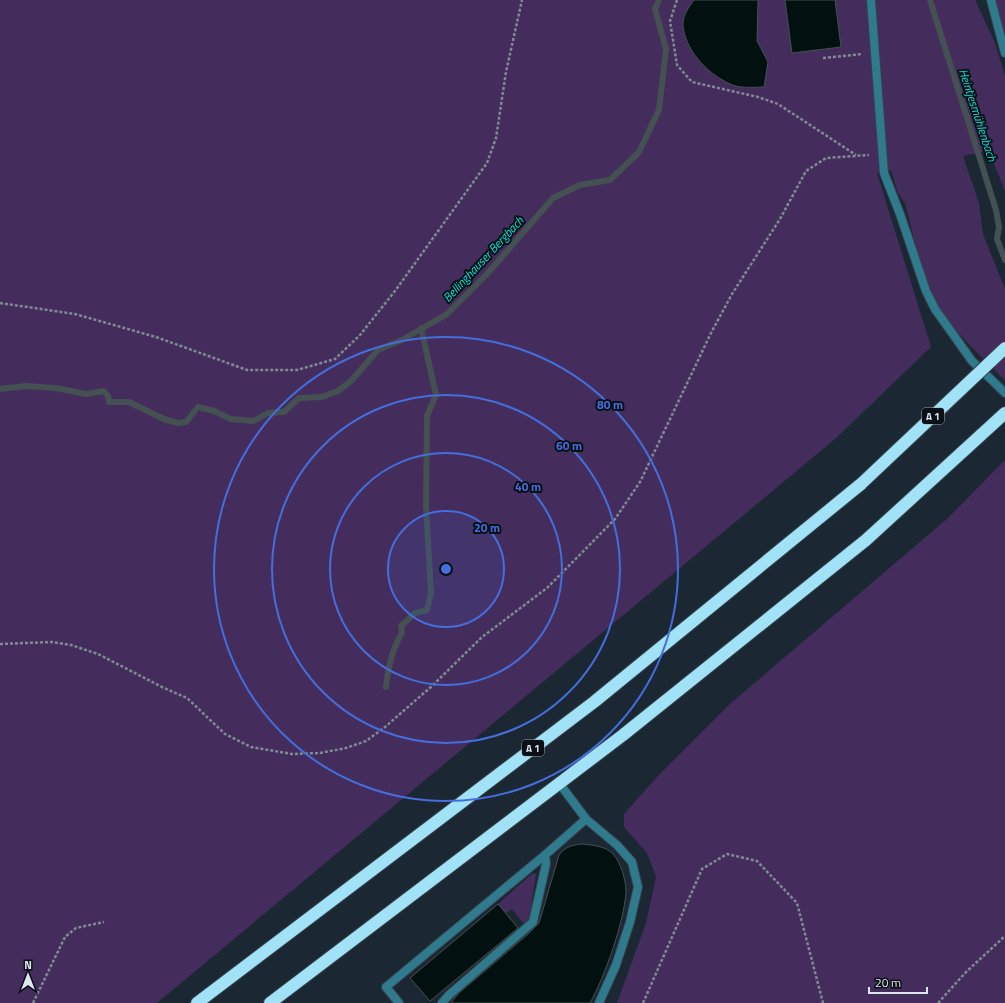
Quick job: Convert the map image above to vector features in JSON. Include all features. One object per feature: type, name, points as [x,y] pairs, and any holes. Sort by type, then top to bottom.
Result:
[{"type":"highway","name":"A 1","points":[[197,1003],[594,702],[861,484],[1005,348]]},
{"type":"highway","points":[[270,1003],[629,730],[866,540],[1005,413]]},
{"type":"lane","points":[[871,0],[884,173],[900,214],[926,291],[934,309],[972,361],[1005,393]]},
{"type":"lane","points":[[991,0],[1005,53]]},
{"type":"lane","points":[[559,783],[586,819],[617,846],[632,862],[638,887],[630,922],[616,965],[599,1003]]},
{"type":"lane","points":[[399,1003],[386,987],[586,819]]},
{"type":"lane","points":[[442,1003],[449,995],[533,922],[546,864],[545,855]]},
{"type":"path","points":[[0,303],[75,314],[156,337],[248,370],[297,370],[335,359],[360,336],[395,291],[487,163],[496,138],[506,72],[522,0]]},
{"type":"path","points":[[0,644],[52,642],[71,645],[98,654],[162,688],[187,698],[225,734],[250,747],[292,754],[320,753],[346,748],[366,741],[385,728],[432,686],[482,637],[547,588],[615,519],[640,482],[711,333],[732,294],[780,219],[806,171],[826,158],[857,155],[778,104],[758,97],[692,82],[677,65],[670,21],[677,0]]},
{"type":"path","points":[[823,58],[858,54]]},
{"type":"path","points":[[643,1003],[702,869],[727,854],[757,861],[797,904],[823,1003]]},
{"type":"path","points":[[33,1003],[65,937],[76,928],[104,922]]},
{"type":"path","points":[[938,1003],[966,972],[1005,936]]},
{"type":"shaded area","points":[[0,0],[975,0],[995,43],[1005,76],[1005,191],[989,151],[963,156],[979,203],[983,234],[1005,289],[1005,380],[954,328],[938,304],[926,282],[905,203],[898,193],[891,170],[877,173],[931,347],[835,439],[157,1003],[0,1003]]},
{"type":"shaded area","points":[[694,0],[758,0],[757,41],[768,62],[764,87],[732,85],[712,73],[698,59],[692,51],[684,33],[683,24],[685,14]]},
{"type":"shaded area","points":[[785,0],[835,0],[841,47],[792,53]]},
{"type":"shaded area","points":[[995,0],[1005,0],[1005,35]]},
{"type":"shaded area","points":[[1005,460],[1005,1003],[617,1003],[646,923],[656,877],[647,853],[624,827],[624,814],[657,777],[731,703],[947,519]]},
{"type":"shaded area","points":[[582,844],[594,845],[607,849],[616,857],[622,872],[626,892],[622,918],[613,949],[602,978],[590,1003],[451,1003],[459,993],[539,923],[559,855],[569,847]]},
{"type":"shaded area","points":[[533,873],[536,874],[529,920],[524,924],[512,909],[506,913],[498,904]]},
{"type":"shaded area","points":[[498,904],[518,928],[430,1001],[410,978]]},
{"type":"waterway","name":"Bellinghauser Bergbach","points":[[0,389],[26,386],[56,388],[86,394],[104,391],[108,396],[109,402],[129,402],[164,419],[178,423],[186,422],[198,407],[214,411],[231,419],[254,421],[268,413],[284,412],[299,398],[322,397],[338,391],[351,381],[378,350],[402,340],[447,314],[487,274],[553,198],[580,185],[610,180],[639,152],[659,110],[666,49],[655,9],[659,0]]},
{"type":"waterway","name":"Heintjesmühlenbach","points":[[930,0],[996,210],[999,227],[997,239],[1005,260]]},
{"type":"waterway","points":[[386,687],[391,659],[402,633],[401,626],[415,613],[427,610],[431,593],[426,507],[427,416],[436,395],[421,328]]}]
